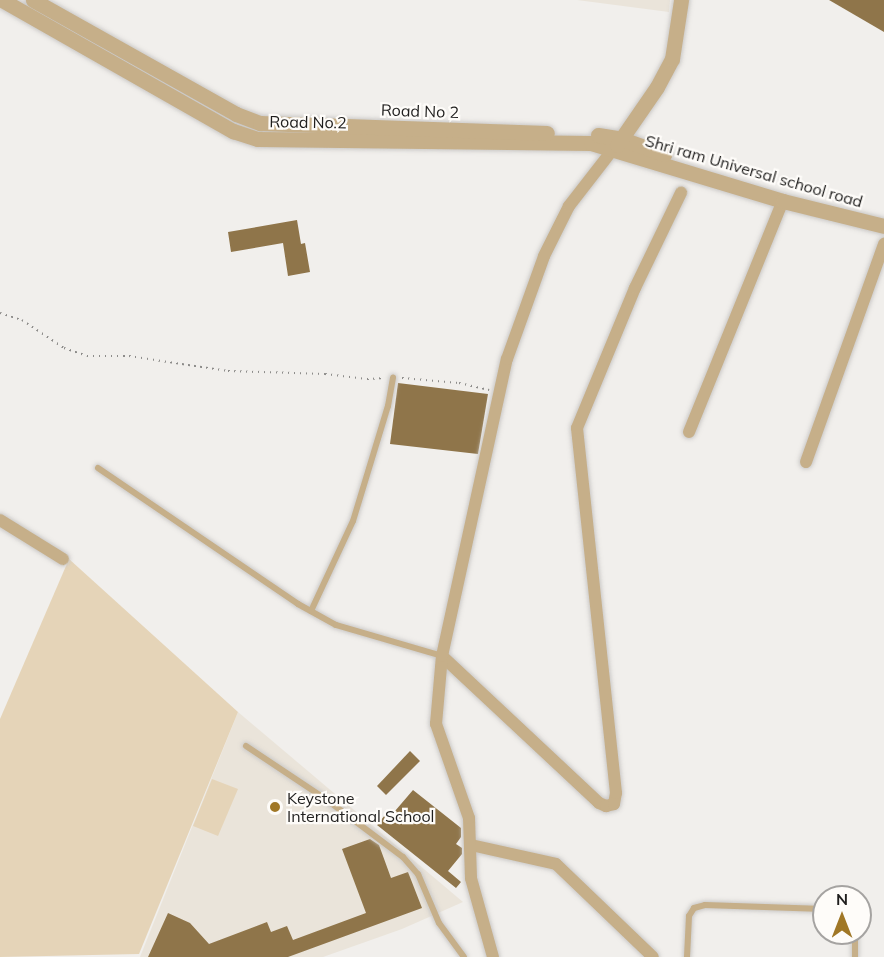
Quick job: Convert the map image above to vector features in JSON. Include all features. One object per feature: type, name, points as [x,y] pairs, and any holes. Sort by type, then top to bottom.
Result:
[{"type":"street","name":"Road No.2","points":[[2,0],[232,131],[258,139],[618,144]]},
{"type":"street","name":"Road No 2","points":[[33,0],[236,114],[260,123],[592,134],[618,144]]},
{"type":"street","points":[[493,957],[474,898],[469,818],[436,724],[442,656],[507,359],[544,256],[569,206],[618,144],[657,87],[672,59],[681,0]]},
{"type":"street","name":"Shri ram Universal school road","points":[[618,144],[783,201],[884,226]]},
{"type":"street","name":"Shri ram Universal school road","points":[[618,144],[791,194],[884,216]]},
{"type":"street","points":[[442,656],[599,803],[606,806],[614,804],[616,793],[577,428],[635,288],[681,193]]},
{"type":"street","points":[[689,432],[783,201]]},
{"type":"street","points":[[806,462],[884,244]]},
{"type":"street","points":[[0,520],[63,559]]},
{"type":"street","points":[[471,845],[556,864],[653,957]]},
{"type":"lane","points":[[311,611],[353,521],[388,406],[393,377]]},
{"type":"lane","points":[[98,468],[311,611],[336,625],[442,656]]},
{"type":"lane","points":[[246,746],[351,818],[403,857],[418,874],[440,923],[464,957]]},
{"type":"lane","points":[[687,957],[688,916],[694,908],[705,905],[812,909]]},
{"type":"path","points":[[0,313],[22,320],[64,348],[87,356],[129,356],[228,371],[325,374],[367,379],[393,377],[459,383],[499,393]]},
{"type":"shaded area","points":[[577,0],[670,0],[669,12]]},
{"type":"shaded area","points":[[69,559],[238,712],[139,954],[0,957],[0,719]]},
{"type":"shaded area","name":"Keystone International School","points":[[238,712],[463,902],[402,929],[323,957],[140,957]]},
{"type":"shaded area","points":[[212,779],[238,789],[218,836],[193,826]]},
{"type":"building","points":[[829,0],[884,0],[884,32]]},
{"type":"building","points":[[297,220],[301,244],[305,243],[310,272],[288,276],[283,243],[231,252],[228,232]]},
{"type":"building","points":[[398,383],[488,394],[478,454],[390,444]]},
{"type":"building","points":[[410,751],[420,761],[386,795],[377,786]]},
{"type":"building","points":[[413,790],[461,828],[461,837],[456,844],[462,848],[462,854],[448,871],[461,882],[456,888],[377,825],[385,815],[389,818]]},
{"type":"building","points":[[370,839],[379,845],[391,878],[408,872],[422,908],[288,957],[148,957],[168,913],[190,923],[209,944],[267,922],[271,932],[287,926],[293,940],[366,913],[342,849]]},
{"type":"place","name":"Keystone International School","points":[[275,807]]}]
